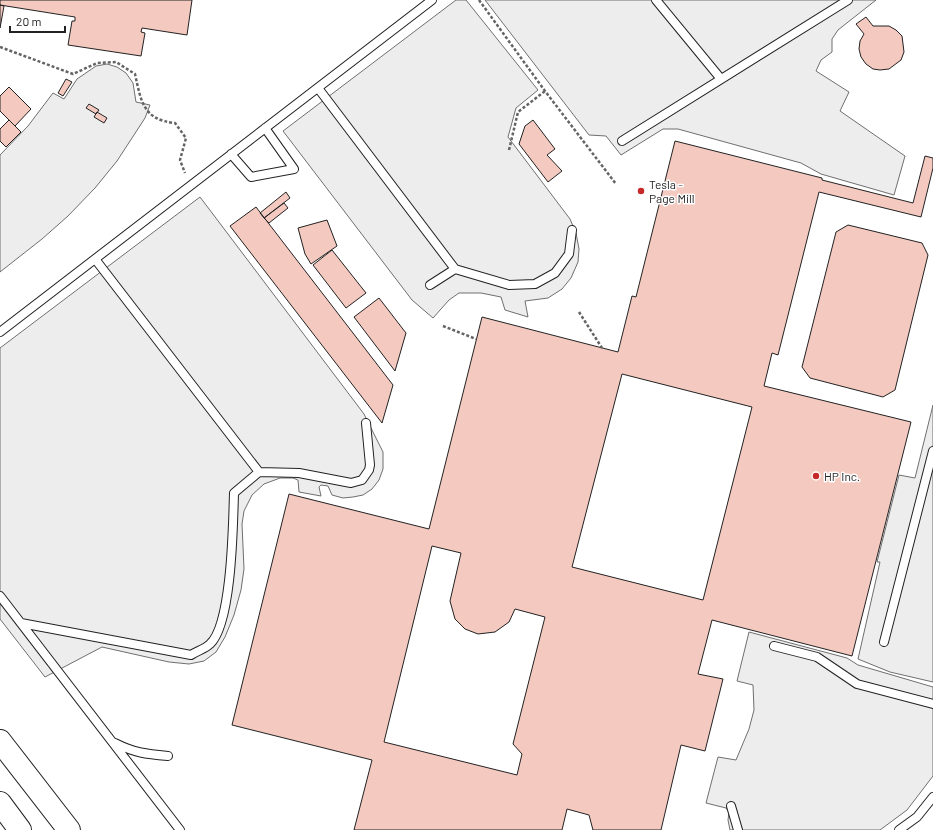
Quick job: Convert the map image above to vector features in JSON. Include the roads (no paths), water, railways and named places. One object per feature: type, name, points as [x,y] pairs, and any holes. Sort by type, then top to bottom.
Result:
[{"type":"main road","points":[[0,741],[69,830]]},
{"type":"main road","points":[[0,803],[20,830]]},
{"type":"lane","points":[[0,332],[432,0]]},
{"type":"lane","points":[[656,0],[721,79]]},
{"type":"lane","points":[[622,141],[848,0]]},
{"type":"lane","points":[[318,88],[455,268],[509,285],[535,284],[555,273],[570,254],[572,230]]},
{"type":"lane","points":[[231,154],[250,177],[294,169],[265,128]]},
{"type":"lane","points":[[95,259],[259,472]]},
{"type":"lane","points":[[430,285],[455,268]]},
{"type":"lane","points":[[21,623],[191,655],[210,644],[222,624],[231,560],[234,493],[259,472],[299,473],[351,483],[362,480],[369,470],[370,465],[366,423]]},
{"type":"lane","points":[[884,642],[933,451]]},
{"type":"lane","points":[[0,596],[180,830]]},
{"type":"lane","points":[[774,646],[817,657],[857,684],[933,704]]},
{"type":"lane","points":[[113,742],[133,752],[146,755],[168,756]]},
{"type":"lane","points":[[899,830],[917,816],[933,798]]},
{"type":"lane","points":[[732,806],[738,830]]},
{"type":"place","name":"Tesla - Page Mill","points":[[641,191]]},
{"type":"place","name":"HP Inc.","points":[[816,476]]}]
